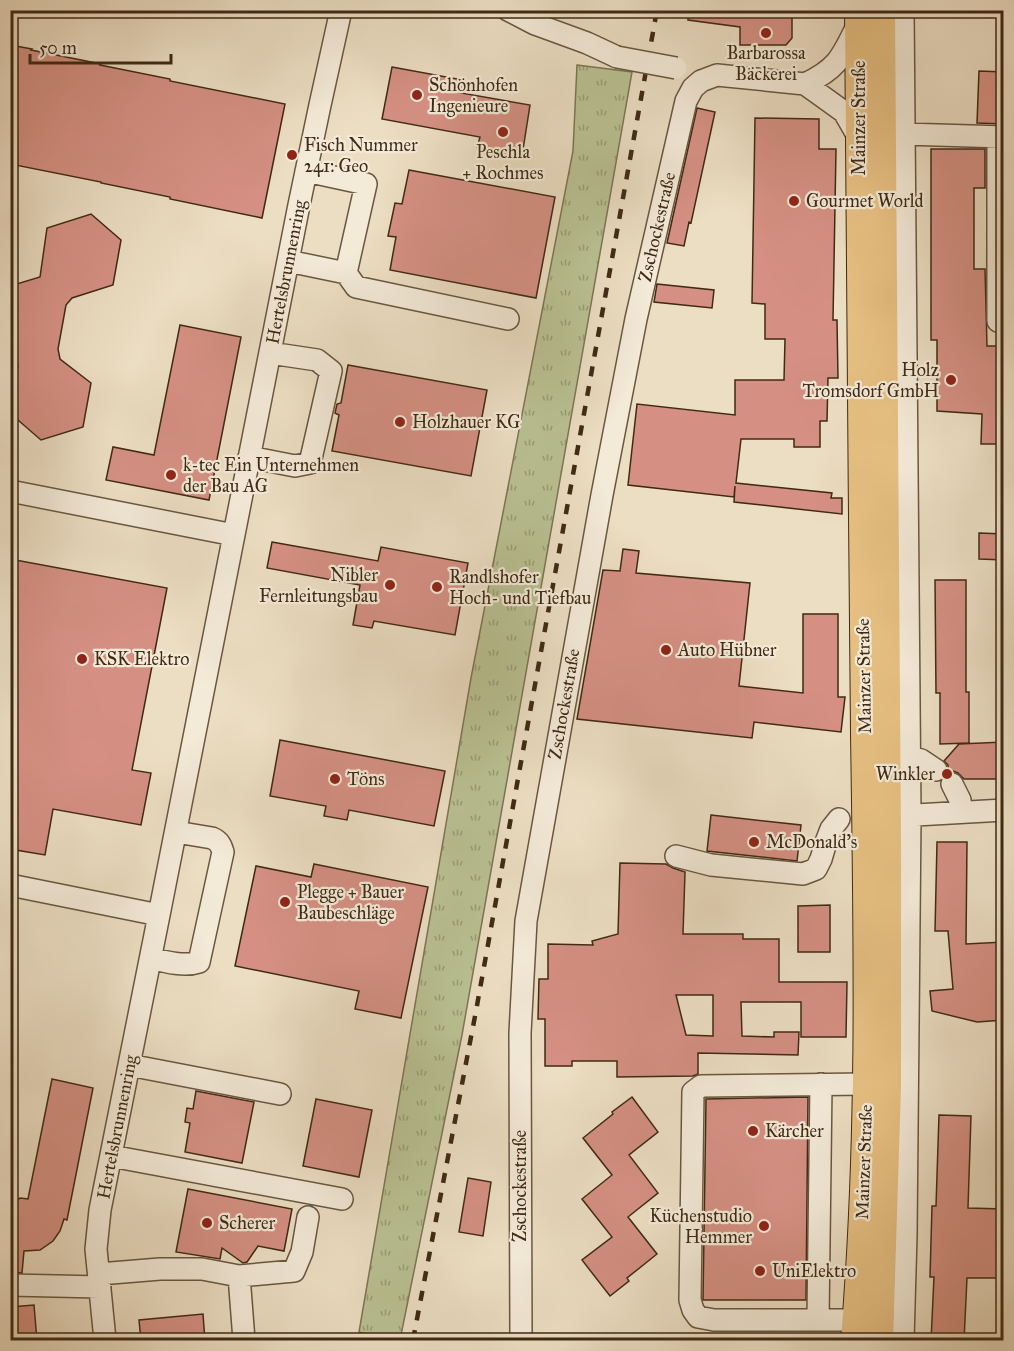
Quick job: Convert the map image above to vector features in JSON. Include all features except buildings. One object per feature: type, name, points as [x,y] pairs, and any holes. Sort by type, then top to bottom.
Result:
[{"type":"main road","name":"Mainzer Straße","points":[[880,1341],[899,816],[882,10]]},
{"type":"main road","name":"Mainzer Straße","points":[[854,1330],[861,1238],[866,1084],[858,17]]},
{"type":"street","name":"Hertelsbrunnenring","points":[[105,1341],[96,1249],[100,1210],[306,171],[341,10]]},
{"type":"street","points":[[508,10],[535,24],[617,57],[676,68],[689,72],[701,81],[717,75],[805,84],[844,112],[859,138]]},
{"type":"street","name":"Mainzer Straße","points":[[903,10],[910,757],[899,816],[906,1235],[903,1341]]},
{"type":"street","points":[[805,84],[820,77],[841,59],[858,17]]},
{"type":"street","name":"Zschockestraße","points":[[521,1341],[520,1033],[525,921],[636,319],[686,101],[693,88],[701,81]]},
{"type":"street","points":[[904,134],[1001,137],[998,321]]},
{"type":"street","points":[[306,171],[366,184],[346,273]]},
{"type":"street","points":[[288,261],[346,273],[356,287],[508,319]]},
{"type":"street","points":[[249,458],[295,466],[310,463],[331,371],[317,360],[270,353]]},
{"type":"street","points":[[10,491],[234,535]]},
{"type":"street","points":[[910,757],[921,760],[936,770]]},
{"type":"street","points":[[952,784],[960,800],[961,812]]},
{"type":"street","points":[[899,816],[1004,810]]},
{"type":"street","points":[[676,856],[711,865],[803,874],[816,869],[831,830],[839,819]]},
{"type":"street","points":[[151,958],[191,964],[199,962],[223,852],[218,840],[176,832]]},
{"type":"street","points":[[10,885],[159,915]]},
{"type":"street","points":[[129,1065],[280,1094]]},
{"type":"street","points":[[818,1320],[821,1084]]},
{"type":"street","points":[[854,1330],[818,1320],[714,1320],[698,1317],[693,1310],[690,1300],[693,1092],[701,1086],[866,1084]]},
{"type":"street","points":[[111,1156],[342,1199]]},
{"type":"street","points":[[10,1285],[100,1280],[160,1269],[202,1269],[239,1276],[294,1271],[302,1252],[308,1217]]},
{"type":"street","points":[[239,1276],[244,1341]]},
{"type":"green space","points":[[577,65],[632,72],[462,1035],[400,1340],[377,1340],[377,1336],[359,1332],[471,678],[573,151]]},
{"type":"railway","points":[[413,1340],[476,1011],[657,10]]},
{"type":"place","name":"Barbarossa Bäckerei","points":[[766,33]]},
{"type":"place","name":"Schönhofen Ingenieure","points":[[417,95]]},
{"type":"place","name":"Peschla + Rochmes","points":[[503,132]]},
{"type":"place","name":"Fisch Nummer 241: Geo","points":[[292,155]]},
{"type":"place","name":"Gourmet World","points":[[794,201]]},
{"type":"place","name":"Holz Tromsdorf GmbH","points":[[951,380]]},
{"type":"place","name":"Holzhauer KG","points":[[400,422]]},
{"type":"place","name":"k-tec Ein Unternehmen der Bau AG","points":[[171,475]]},
{"type":"place","name":"Nibler Fernleitungsbau","points":[[390,585]]},
{"type":"place","name":"Randlshofer Hoch- und Tiefbau","points":[[437,587]]},
{"type":"place","name":"Auto Hübner","points":[[666,650]]},
{"type":"place","name":"KSK Elektro","points":[[82,659]]},
{"type":"place","name":"Winkler","points":[[947,774]]},
{"type":"place","name":"Töns","points":[[335,779]]},
{"type":"place","name":"McDonald's","points":[[754,842]]},
{"type":"place","name":"Plegge + Bauer Baubeschläge","points":[[285,902]]},
{"type":"place","name":"Kärcher","points":[[753,1131]]},
{"type":"place","name":"Scherer","points":[[207,1223]]},
{"type":"place","name":"Küchenstudio Hemmer","points":[[764,1226]]},
{"type":"place","name":"UniElektro","points":[[760,1271]]}]
